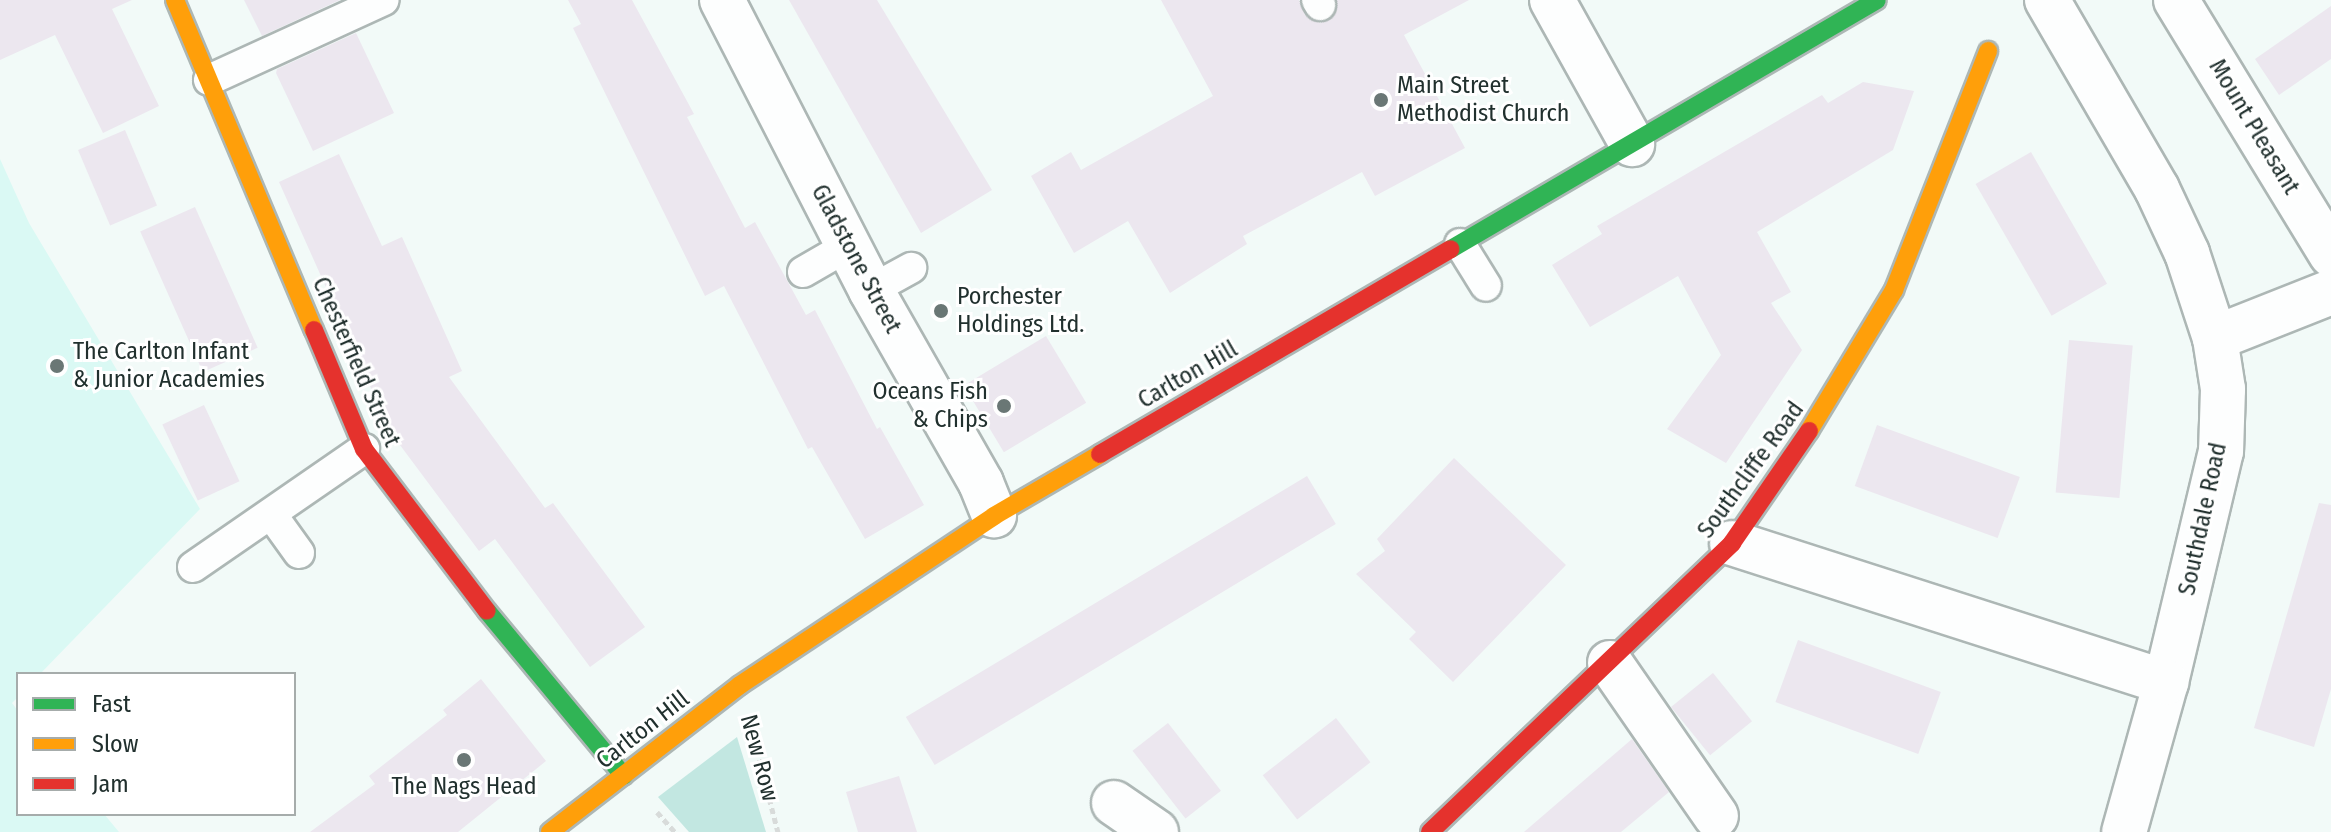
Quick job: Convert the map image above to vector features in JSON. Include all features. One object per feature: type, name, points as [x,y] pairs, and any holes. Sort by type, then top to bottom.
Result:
[{"type":"street","name":"Chesterfield Street","points":[[175,0],[364,449],[512,644],[624,776]]},
{"type":"street","name":"Gladstone Street","points":[[722,0],[871,290],[981,483],[994,516]]},
{"type":"street","points":[[1552,0],[1632,144]]},
{"type":"street","name":"Carlton Hill","points":[[550,832],[740,685],[994,516],[1877,0]]},
{"type":"street","name":"Southdale Road","points":[[2047,0],[2157,189],[2187,253],[2215,338],[2223,389],[2221,451],[2166,682],[2124,832]]},
{"type":"street","name":"Mount Pleasant","points":[[2176,0],[2331,254]]},
{"type":"street","name":"Southcliffe Road","points":[[1430,832],[1732,543],[1826,407],[1894,290],[1988,51]]},
{"type":"street","points":[[2215,338],[2331,292]]},
{"type":"street","points":[[1732,543],[2166,682]]},
{"type":"street","points":[[1610,663],[1716,816]]},
{"type":"street","points":[[1114,803],[1156,832]]},
{"type":"lane","points":[[209,80],[384,0]]},
{"type":"lane","points":[[1460,244],[1486,286]]},
{"type":"lane","points":[[803,272],[848,246]]},
{"type":"lane","points":[[871,290],[911,268]]},
{"type":"lane","points":[[193,567],[364,449]]},
{"type":"lane","points":[[271,514],[299,553]]},
{"type":"path","name":"New Row","points":[[740,685],[778,832]]},
{"type":"shaded area","name":"The Carlton Infant & Junior Academies","points":[[0,159],[29,223],[200,509],[42,672],[16,672],[16,699],[12,703],[16,708],[16,816],[106,816],[119,832],[0,832]]},
{"type":"shaded area","points":[[737,737],[766,832],[689,832],[658,797]]},
{"type":"building","points":[[0,0],[132,0],[112,9],[159,106],[103,133],[55,35],[0,60]]},
{"type":"building","points":[[244,0],[340,0],[262,36]]},
{"type":"building","points":[[568,0],[632,0],[694,114],[687,117],[745,228],[755,222],[806,315],[815,310],[877,429],[880,427],[924,505],[865,539],[812,447],[808,449],[724,286],[705,296],[573,28],[581,24]]},
{"type":"building","points":[[789,0],[877,0],[992,190],[921,233]]},
{"type":"building","points":[[1161,0],[1299,0],[1305,15],[1320,23],[1335,14],[1337,0],[1469,0],[1404,35],[1465,148],[1375,196],[1362,172],[1243,236],[1247,244],[1170,293],[1128,221],[1074,253],[1031,176],[1071,152],[1081,170],[1213,96]]},
{"type":"building","points":[[2331,6],[2331,59],[2279,95],[2255,59]]},
{"type":"building","points":[[356,33],[394,113],[313,151],[276,73],[277,69]]},
{"type":"building","points":[[1863,82],[1914,91],[1893,150],[1757,232],[1791,292],[1771,303],[1802,350],[1726,463],[1667,429],[1721,355],[1678,276],[1590,327],[1552,265],[1602,234],[1597,226],[1822,95],[1828,103]]},
{"type":"building","points":[[125,130],[157,205],[110,225],[78,150]]},
{"type":"building","points":[[2031,152],[2107,284],[2052,316],[1976,184]]},
{"type":"building","points":[[339,154],[382,246],[402,237],[462,371],[449,377],[545,508],[553,503],[645,627],[590,667],[495,539],[479,551],[391,433],[279,182]]},
{"type":"building","points":[[195,207],[258,348],[203,372],[140,231]]},
{"type":"building","points":[[1046,336],[1086,403],[1004,452],[964,385]]},
{"type":"building","points":[[2069,340],[2133,346],[2119,498],[2056,492]]},
{"type":"building","points":[[204,405],[239,481],[198,501],[162,424]]},
{"type":"building","points":[[1877,425],[2020,477],[1998,538],[1855,486]]},
{"type":"building","points":[[1454,458],[1566,565],[1453,682],[1409,639],[1416,632],[1356,574],[1385,551],[1377,539]]},
{"type":"building","points":[[1307,476],[1336,524],[935,765],[906,717]]},
{"type":"building","points":[[2319,503],[2331,505],[2331,689],[2314,747],[2254,728]]},
{"type":"building","points":[[1798,640],[1941,692],[1918,754],[1775,702]]},
{"type":"building","points":[[1713,673],[1752,721],[1710,755],[1671,707]]},
{"type":"building","name":"The Nags Head","points":[[481,679],[546,761],[458,832],[310,832],[375,784],[369,776],[447,715],[443,710]]},
{"type":"building","points":[[1336,718],[1370,762],[1297,819],[1263,775]]},
{"type":"building","points":[[1168,723],[1221,791],[1185,818],[1133,751]]},
{"type":"building","points":[[1632,739],[1669,792],[1621,832],[1524,832]]},
{"type":"building","points":[[899,776],[917,832],[858,832],[846,792]]},
{"type":"traffic: fast","points":[[1451,249],[1877,0]]},
{"type":"traffic: fast","points":[[487,611],[624,776]]},
{"type":"traffic: slow","points":[[175,0],[314,330]]},
{"type":"traffic: slow","points":[[1809,431],[1894,290],[1988,51]]},
{"type":"traffic: slow","points":[[550,832],[740,685],[994,516],[1100,454]]},
{"type":"traffic: jam","points":[[1100,454],[1451,249]]},
{"type":"traffic: jam","points":[[314,330],[364,449],[487,611]]},
{"type":"traffic: jam","points":[[1430,832],[1732,543],[1809,431]]},
{"type":"place","name":"Main Street Methodist Church","points":[[1381,100]]},
{"type":"place","name":"Porchester Holdings Ltd.","points":[[941,311]]},
{"type":"place","name":"The Carlton Infant & Junior Academies","points":[[57,366]]},
{"type":"place","name":"Oceans Fish & Chips","points":[[1004,406]]},
{"type":"place","name":"The Nags Head","points":[[464,760]]}]
